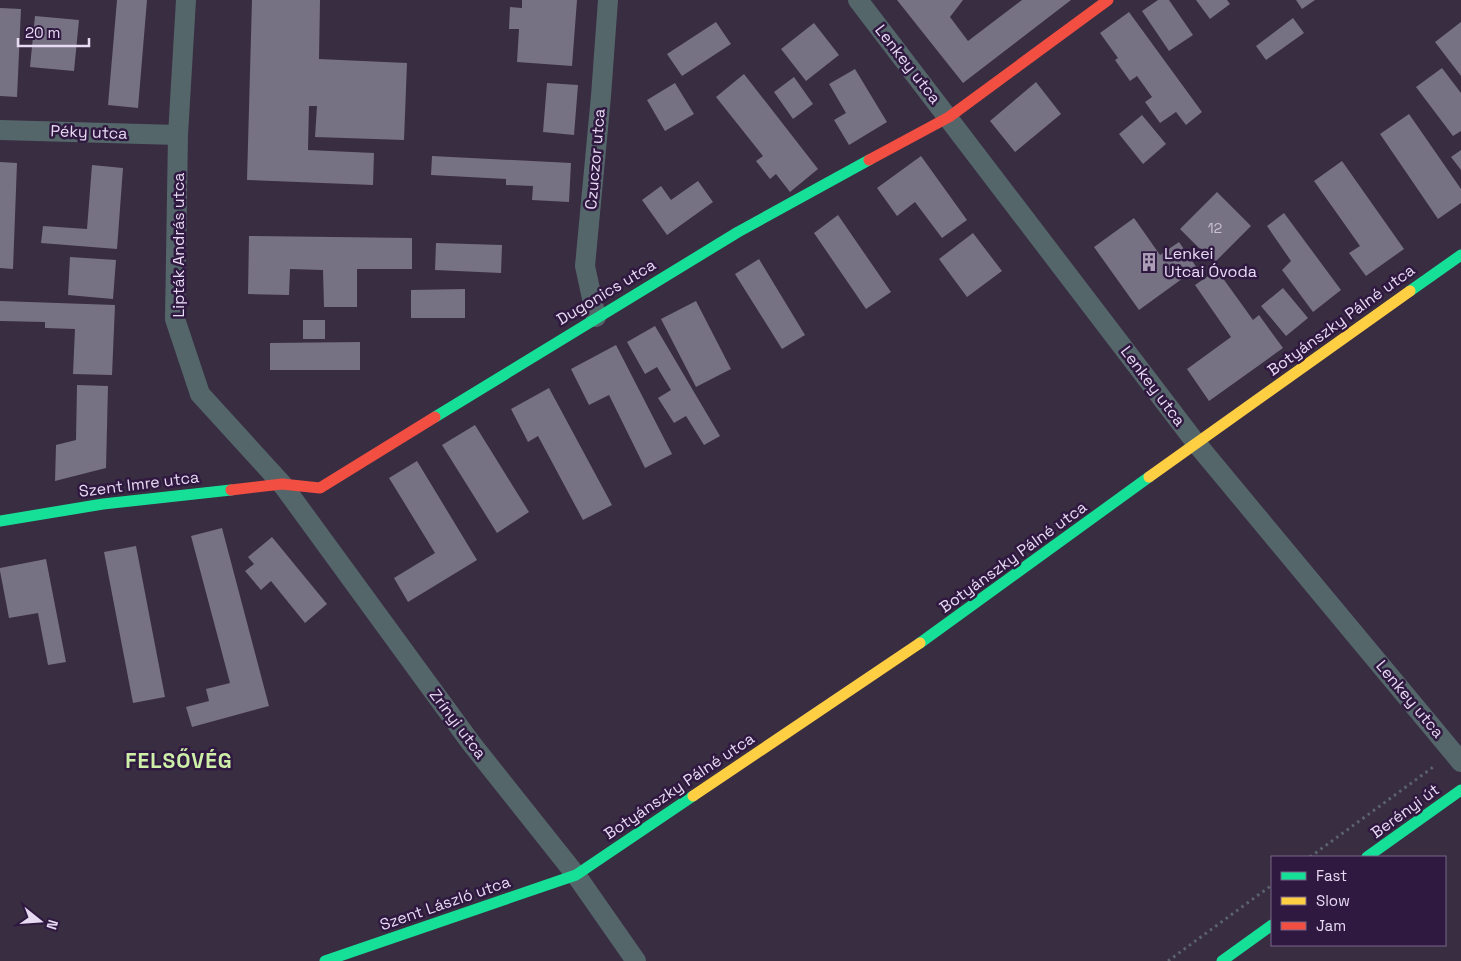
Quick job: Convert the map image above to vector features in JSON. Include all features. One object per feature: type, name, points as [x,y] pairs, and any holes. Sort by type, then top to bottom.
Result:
[{"type":"street","name":"Lipták András utca","points":[[186,0],[178,135],[175,319],[200,394],[282,484]]},
{"type":"street","name":"Czuczor utca","points":[[596,317],[585,266],[608,0]]},
{"type":"street","name":"Lenkey utca","points":[[858,0],[949,117],[1196,444],[1457,757]]},
{"type":"street","name":"Dugonics utca","points":[[282,484],[320,488],[596,317],[738,232],[949,117],[1108,0]]},
{"type":"street","name":"Péky utca","points":[[0,130],[178,135]]},
{"type":"street","name":"Botyánszky Pálné utca","points":[[576,875],[925,640],[1461,254]]},
{"type":"street","name":"Szent Imre utca","points":[[0,521],[103,504],[282,484]]},
{"type":"street","name":"Zrínyi utca","points":[[282,484],[471,743],[576,875],[636,961]]},
{"type":"street","name":"Berényi út","points":[[1368,856],[1461,790]]},
{"type":"street","name":"Szent László utca","points":[[324,961],[576,875]]},
{"type":"street","points":[[1222,961],[1271,926]]},
{"type":"path","points":[[1311,856],[1457,757]]},
{"type":"path","points":[[1168,961],[1271,886]]},
{"type":"building","points":[[117,0],[147,0],[138,108],[108,105]]},
{"type":"building","points":[[252,0],[320,0],[319,59],[407,63],[404,140],[315,137],[317,106],[309,106],[308,150],[374,153],[373,185],[247,180]]},
{"type":"building","points":[[522,0],[577,0],[572,66],[517,62],[519,29],[509,29],[510,7],[522,8]]},
{"type":"building","points":[[897,0],[963,0],[950,17],[968,41],[1022,0],[1071,0],[963,83]]},
{"type":"building","points":[[1158,0],[1169,0],[1193,35],[1169,51],[1142,11]]},
{"type":"building","points":[[1196,0],[1227,0],[1230,4],[1210,19]]},
{"type":"building","points":[[1296,0],[1315,0],[1302,9]]},
{"type":"building","points":[[0,8],[21,9],[17,97],[0,96]]},
{"type":"building","points":[[1129,12],[1202,112],[1186,125],[1176,112],[1160,123],[1145,102],[1152,97],[1137,76],[1130,81],[1115,60],[1118,58],[1100,33]]},
{"type":"building","points":[[35,16],[79,20],[74,71],[30,67]]},
{"type":"building","points":[[1293,18],[1304,33],[1266,60],[1256,46]]},
{"type":"building","points":[[716,22],[731,44],[682,76],[667,54]]},
{"type":"building","points":[[1461,22],[1461,76],[1435,42]]},
{"type":"building","points":[[814,23],[839,55],[806,81],[781,49]]},
{"type":"building","points":[[1442,68],[1461,93],[1461,131],[1453,136],[1416,87]]},
{"type":"building","points":[[855,69],[887,122],[849,145],[834,120],[846,113],[829,84]]},
{"type":"building","points":[[744,74],[818,169],[790,192],[776,174],[770,179],[756,161],[763,156],[716,97]]},
{"type":"building","points":[[794,77],[813,104],[793,119],[774,92]]},
{"type":"building","points":[[1036,82],[1061,114],[1015,152],[990,121]]},
{"type":"building","points":[[547,83],[578,85],[574,135],[543,132]]},
{"type":"building","points":[[675,83],[694,114],[665,131],[647,100]]},
{"type":"building","points":[[1409,114],[1461,189],[1461,203],[1438,219],[1380,134]]},
{"type":"building","points":[[1142,115],[1166,144],[1143,164],[1119,134]]},
{"type":"building","points":[[1461,150],[1461,170],[1451,157]]},
{"type":"building","points":[[432,156],[571,163],[569,202],[532,200],[533,186],[506,185],[506,179],[431,175]]},
{"type":"building","points":[[921,156],[967,220],[942,238],[915,202],[897,216],[877,188]]},
{"type":"building","points":[[1342,161],[1404,249],[1366,276],[1349,253],[1360,246],[1314,181]]},
{"type":"building","points":[[0,162],[17,163],[13,269],[0,268]]},
{"type":"building","points":[[92,165],[123,168],[117,249],[41,243],[43,226],[87,229]]},
{"type":"building","points":[[698,181],[713,202],[667,235],[642,200],[661,186],[671,200]]},
{"type":"building","name":"Lenkei Utcai Óvoda","points":[[1217,192],[1251,226],[1214,263],[1180,229]]},
{"type":"building","points":[[1284,213],[1341,290],[1313,312],[1282,270],[1291,261],[1267,226]]},
{"type":"building","points":[[838,215],[891,292],[866,309],[814,233]]},
{"type":"building","name":"Lenkei Utcai Óvoda","points":[[1134,218],[1160,255],[1179,242],[1197,268],[1139,310],[1094,247]]},
{"type":"building","points":[[973,233],[1002,271],[967,297],[939,259]]},
{"type":"building","points":[[249,236],[412,238],[412,269],[357,269],[357,307],[324,307],[323,270],[290,269],[289,295],[248,294]]},
{"type":"building","points":[[436,243],[502,245],[501,273],[435,270]]},
{"type":"building","points":[[70,257],[116,260],[113,299],[68,295]]},
{"type":"building","points":[[759,259],[805,335],[782,349],[735,274]]},
{"type":"building","points":[[1217,270],[1253,320],[1259,315],[1283,348],[1209,401],[1187,369],[1231,337],[1195,285]]},
{"type":"building","points":[[1283,288],[1308,318],[1286,336],[1261,306]]},
{"type":"building","points":[[465,289],[465,318],[411,318],[411,290]]},
{"type":"building","points":[[0,301],[115,305],[112,375],[73,374],[75,329],[45,328],[45,322],[0,321]]},
{"type":"building","points":[[696,301],[731,369],[696,387],[661,319]]},
{"type":"building","points":[[303,320],[325,320],[325,339],[303,339]]},
{"type":"building","points":[[655,326],[720,436],[704,445],[686,416],[674,423],[658,398],[671,390],[657,367],[645,374],[627,342]]},
{"type":"building","points":[[360,342],[360,370],[270,370],[270,343]]},
{"type":"building","points":[[616,345],[672,454],[645,468],[609,395],[589,405],[571,369]]},
{"type":"building","points":[[77,385],[108,386],[106,468],[55,481],[56,445],[76,440]]},
{"type":"building","points":[[549,388],[612,505],[583,520],[538,436],[528,442],[511,409]]},
{"type":"building","points":[[475,425],[529,512],[497,533],[442,445]]},
{"type":"building","points":[[417,461],[477,560],[408,602],[394,578],[435,553],[389,478]]},
{"type":"building","points":[[222,528],[269,706],[192,727],[186,707],[209,701],[206,689],[230,683],[191,536]]},
{"type":"building","points":[[272,537],[327,604],[305,623],[271,581],[261,590],[245,571],[254,564],[248,557]]},
{"type":"building","points":[[136,546],[165,697],[133,703],[104,552]]},
{"type":"building","points":[[46,559],[66,662],[48,665],[38,613],[9,618],[0,571],[0,568]]},
{"type":"traffic: fast","points":[[435,417],[738,232],[869,160]]},
{"type":"traffic: fast","points":[[1410,291],[1461,255]]},
{"type":"traffic: fast","points":[[920,643],[1149,477]]},
{"type":"traffic: fast","points":[[0,521],[103,504],[231,490]]},
{"type":"traffic: fast","points":[[1368,856],[1461,790]]},
{"type":"traffic: fast","points":[[325,961],[576,875],[693,796]]},
{"type":"traffic: fast","points":[[1222,961],[1271,926]]},
{"type":"traffic: slow","points":[[1149,477],[1410,291]]},
{"type":"traffic: slow","points":[[693,796],[920,643]]},
{"type":"traffic: jam","points":[[869,160],[949,117],[1108,0]]},
{"type":"traffic: jam","points":[[231,490],[282,484],[320,488],[435,417]]},
{"type":"place","name":"Lenkei Utcai Óvoda","points":[[1149,262]]},
{"type":"district","name":"FELSŐVÉG","points":[[179,760]]}]
